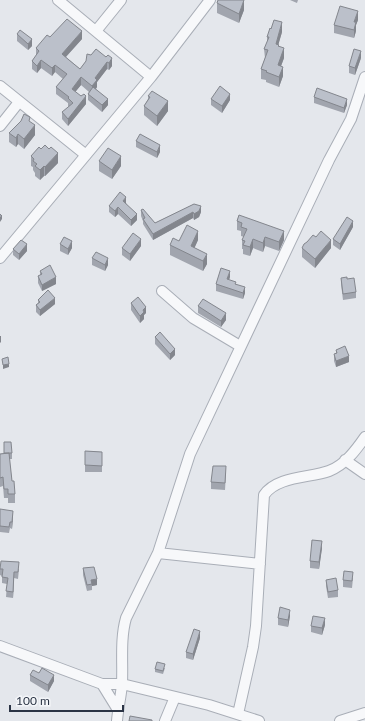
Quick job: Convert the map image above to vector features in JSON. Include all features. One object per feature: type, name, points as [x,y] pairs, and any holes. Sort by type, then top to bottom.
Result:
[{"type":"street","points":[[58,0],[151,77]]},
{"type":"street","points":[[95,30],[119,0]]},
{"type":"street","points":[[0,258],[151,77],[210,0]]},
{"type":"street","points":[[117,721],[122,684],[123,626],[126,618],[158,553],[190,454],[329,160],[351,119],[365,77]]},
{"type":"street","points":[[0,86],[86,155]]},
{"type":"street","points":[[0,126],[20,102]]},
{"type":"street","points":[[162,291],[194,318],[240,346]]},
{"type":"street","points":[[238,714],[256,626],[263,498],[267,491],[277,485],[301,476],[330,470],[353,453],[365,437]]},
{"type":"street","points":[[345,460],[365,474]]},
{"type":"street","points":[[158,553],[260,564]]},
{"type":"street","points":[[0,646],[102,684],[122,684],[260,721]]},
{"type":"street","points":[[102,684],[118,710]]},
{"type":"street","points":[[165,721],[175,697]]},
{"type":"street","points":[[340,721],[365,713]]},
{"type":"building","points":[[218,0],[244,0],[239,14],[217,3]]},
{"type":"building","points":[[340,6],[358,11],[354,22],[356,22],[354,30],[334,25]]},
{"type":"building","points":[[67,19],[82,31],[62,54],[80,69],[86,61],[87,54],[91,55],[96,49],[106,57],[108,55],[112,58],[109,63],[107,62],[95,78],[97,80],[92,86],[81,77],[72,89],[81,96],[84,94],[86,96],[68,119],[62,112],[73,103],[68,98],[69,97],[56,87],[67,74],[55,65],[52,68],[41,60],[37,66],[32,61],[39,51],[36,48],[47,35],[50,37]]},
{"type":"building","points":[[274,20],[282,22],[276,44],[284,48],[278,65],[283,67],[279,77],[261,69],[268,50],[264,49],[269,37],[267,37]]},
{"type":"building","points":[[20,30],[32,39],[28,44],[17,34]]},
{"type":"building","points":[[354,49],[361,51],[355,68],[349,66]]},
{"type":"building","points":[[220,86],[230,94],[222,106],[211,99]]},
{"type":"building","points":[[93,87],[108,99],[102,105],[88,94]]},
{"type":"building","points":[[317,88],[347,99],[344,108],[314,97]]},
{"type":"building","points":[[152,91],[168,101],[157,116],[144,106]]},
{"type":"building","points":[[24,114],[30,117],[29,121],[35,125],[24,139],[18,134],[16,138],[9,133],[21,121]]},
{"type":"building","points":[[140,134],[160,145],[157,152],[136,141]]},
{"type":"building","points":[[45,145],[49,149],[51,147],[58,153],[45,167],[44,166],[40,170],[35,166],[37,164],[33,161],[34,159],[31,156],[39,147],[41,149]]},
{"type":"building","points":[[108,148],[121,156],[112,170],[99,161]]},
{"type":"building","points":[[120,192],[126,197],[123,201],[137,214],[131,220],[118,207],[115,211],[109,206]]},
{"type":"building","points":[[194,204],[201,206],[199,211],[194,214],[193,212],[153,234],[143,219],[145,218],[141,210],[143,209],[155,223]]},
{"type":"building","points":[[239,215],[284,231],[279,242],[265,237],[263,243],[253,239],[250,247],[243,245],[245,241],[242,240],[247,229],[241,227],[242,223],[237,221]]},
{"type":"building","points":[[347,217],[353,221],[340,244],[333,239]]},
{"type":"building","points":[[187,225],[198,231],[191,246],[207,254],[203,261],[170,245],[173,238],[179,241]]},
{"type":"building","points":[[321,231],[331,240],[315,259],[302,248],[313,235],[316,237]]},
{"type":"building","points":[[133,233],[141,239],[130,254],[122,248]]},
{"type":"building","points":[[64,237],[72,241],[68,249],[60,244]]},
{"type":"building","points":[[21,240],[27,244],[19,254],[13,249]]},
{"type":"building","points":[[96,252],[108,258],[105,265],[92,258]]},
{"type":"building","points":[[50,265],[56,277],[42,285],[38,276],[42,274],[40,271]]},
{"type":"building","points":[[221,268],[230,271],[227,279],[236,282],[235,284],[245,287],[243,293],[216,284]]},
{"type":"building","points":[[347,277],[347,279],[354,278],[356,292],[343,294],[341,278]]},
{"type":"building","points":[[48,290],[55,298],[40,310],[36,305],[40,302],[38,300]]},
{"type":"building","points":[[138,297],[146,307],[140,316],[131,303]]},
{"type":"building","points":[[203,299],[226,313],[221,321],[198,306]]},
{"type":"building","points":[[160,332],[175,349],[170,354],[155,337]]},
{"type":"building","points":[[345,346],[349,356],[336,361],[334,354],[337,353],[336,350]]},
{"type":"building","points":[[8,357],[9,364],[3,365],[2,359]]},
{"type":"building","points":[[4,442],[11,442],[12,453],[4,453]]},
{"type":"building","points":[[85,451],[102,452],[102,466],[85,465]]},
{"type":"building","points":[[9,453],[15,494],[8,494],[8,489],[4,489],[3,477],[0,478],[0,454]]},
{"type":"building","points":[[213,466],[226,466],[225,483],[211,482]]},
{"type":"building","points":[[0,509],[13,511],[12,522],[10,522],[9,527],[0,526]]},
{"type":"building","points":[[312,540],[322,541],[319,562],[310,561]]},
{"type":"building","points":[[1,561],[19,562],[18,572],[14,572],[13,592],[6,591],[8,578],[2,577],[3,569],[0,569]]},
{"type":"building","points":[[94,567],[97,579],[91,580],[92,584],[87,585],[83,568]]},
{"type":"building","points":[[344,571],[353,572],[352,581],[343,580]]},
{"type":"building","points":[[336,578],[338,590],[328,592],[326,580]]},
{"type":"building","points":[[280,607],[290,610],[288,620],[278,618]]},
{"type":"building","points":[[313,616],[325,618],[322,628],[311,626]]},
{"type":"building","points":[[194,629],[200,631],[193,654],[186,652]]},
{"type":"building","points":[[157,662],[165,664],[163,671],[155,669]]},
{"type":"building","points":[[42,668],[54,675],[48,685],[30,675],[33,670],[39,673]]},
{"type":"building","points":[[130,716],[152,720],[152,721],[129,721]]}]
